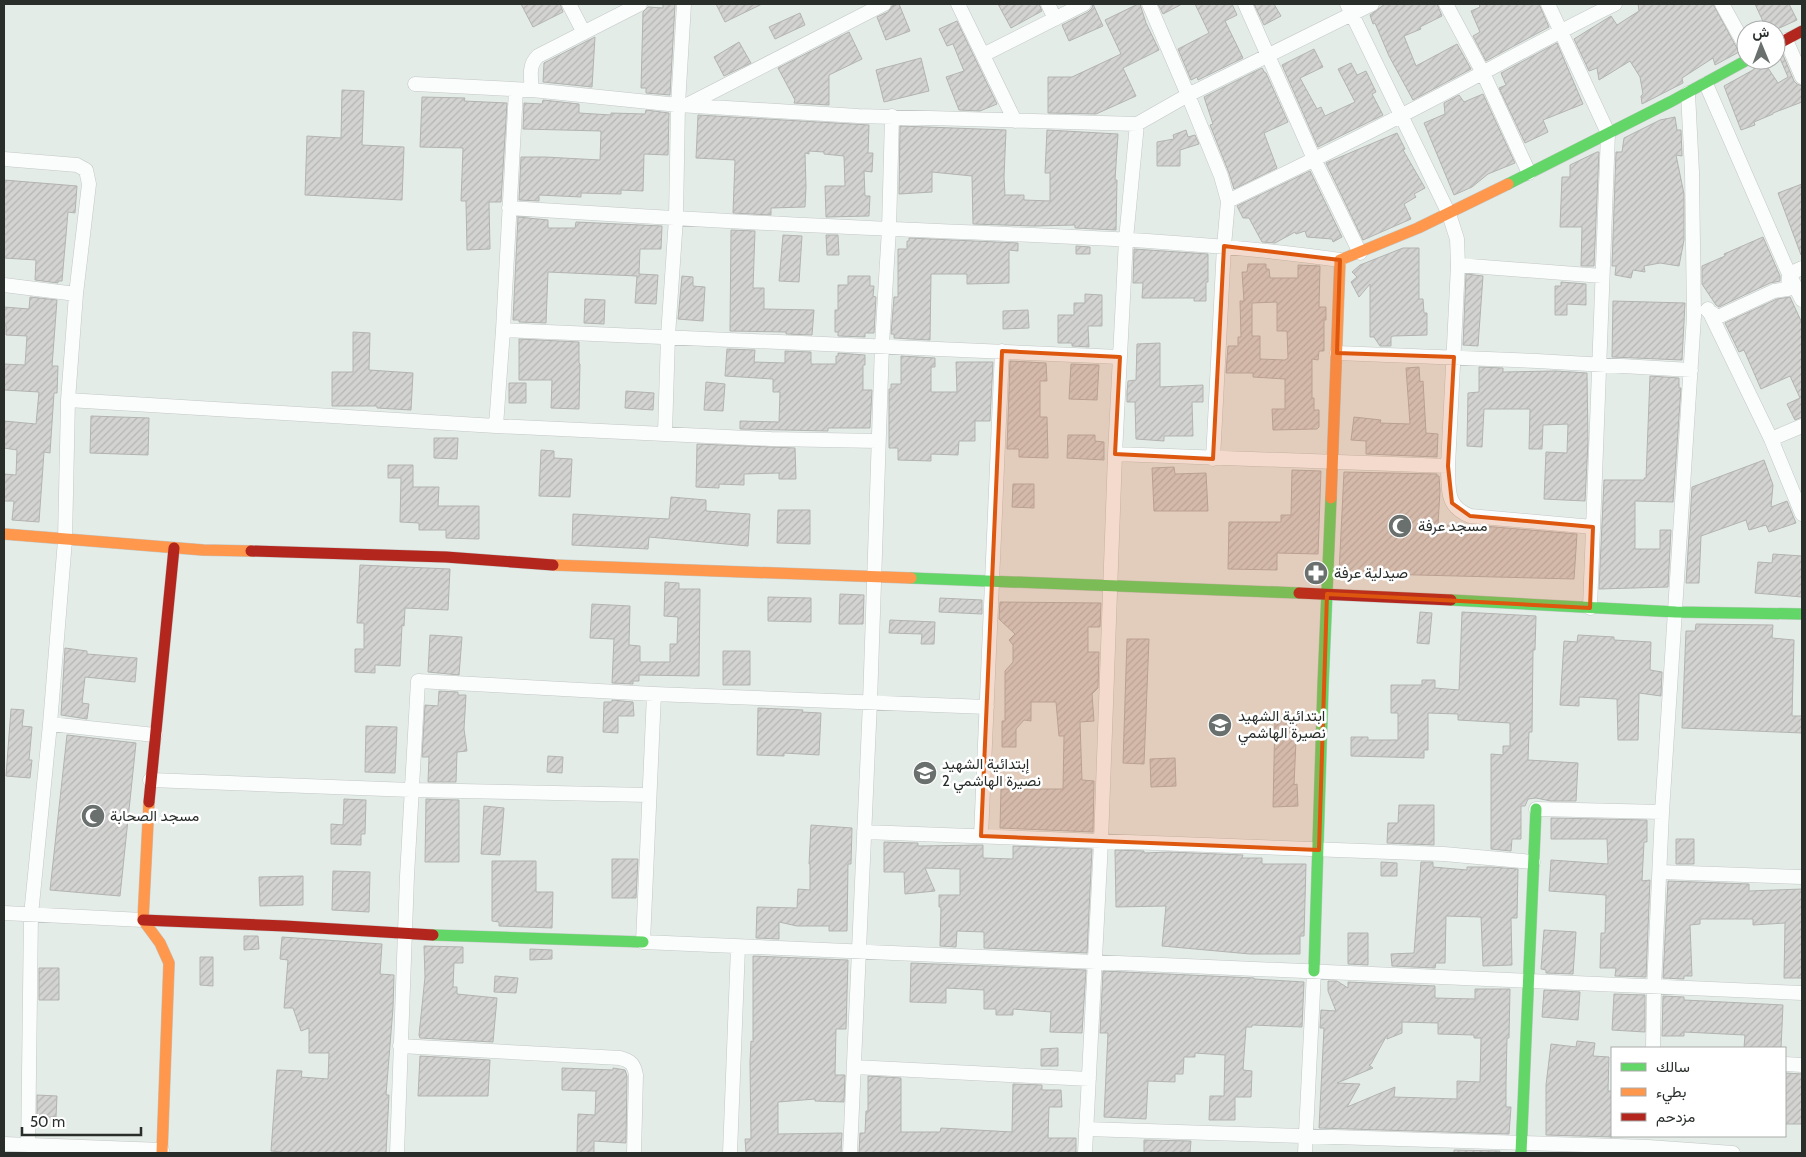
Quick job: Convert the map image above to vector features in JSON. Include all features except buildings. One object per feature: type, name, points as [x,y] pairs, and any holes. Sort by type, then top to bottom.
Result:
[{"type":"street","points":[[569,4],[584,33]]},
{"type":"street","points":[[532,90],[531,68],[538,56],[640,4]]},
{"type":"street","points":[[665,433],[668,336],[682,105],[684,4]]},
{"type":"street","points":[[682,105],[884,4]]},
{"type":"street","points":[[958,4],[1015,121]]},
{"type":"street","points":[[1048,4],[1054,19]]},
{"type":"street","points":[[983,55],[1084,4]]},
{"type":"street","points":[[1149,4],[1188,94],[1228,201],[1213,459]]},
{"type":"street","points":[[1245,4],[1314,159],[1360,253]]},
{"type":"street","points":[[415,84],[532,90],[682,105],[858,116],[1137,124],[1188,94],[1267,54],[1349,9],[1372,4]]},
{"type":"street","points":[[1446,4],[1483,73],[1529,173]]},
{"type":"street","points":[[1548,4],[1608,133],[1590,608]]},
{"type":"street","points":[[1228,201],[1401,116],[1524,52],[1560,31],[1615,4]]},
{"type":"street","points":[[1722,4],[1736,29]]},
{"type":"street","points":[[1349,9],[1449,214],[1456,239],[1458,265],[1448,466],[1449,493],[1452,503],[1460,512],[1470,516],[1594,526]]},
{"type":"street","points":[[1786,39],[1802,31]]},
{"type":"street","points":[[1786,50],[1802,77]]},
{"type":"street","points":[[509,208],[889,229],[1126,239],[1224,246],[1340,260],[1449,214],[1706,84],[1736,66]]},
{"type":"street","points":[[1706,84],[1802,300]]},
{"type":"street","points":[[496,426],[504,330],[516,90]]},
{"type":"street","points":[[1653,1047],[1662,812],[1694,316],[1692,182],[1688,93]]},
{"type":"street","points":[[850,1153],[860,952],[878,442],[889,229],[892,116]]},
{"type":"street","points":[[1085,1153],[1101,842],[1115,454],[1126,239],[1137,124]]},
{"type":"street","points":[[4,159],[77,165],[86,170],[89,184],[76,294],[68,400],[65,540],[50,724],[31,915],[28,1149]]},
{"type":"street","points":[[1305,1153],[1320,850],[1323,686],[1340,260]]},
{"type":"street","points":[[1458,265],[1602,276]]},
{"type":"street","points":[[1789,274],[1802,268]]},
{"type":"street","points":[[1708,309],[1718,317],[1774,291],[1788,289],[1789,274]]},
{"type":"street","points":[[4,286],[76,294]]},
{"type":"street","points":[[1694,316],[1708,309]]},
{"type":"street","points":[[1708,309],[1770,439],[1802,514]]},
{"type":"street","points":[[504,330],[1120,357]]},
{"type":"street","points":[[980,836],[1002,351]]},
{"type":"street","points":[[1337,353],[1454,357],[1691,370]]},
{"type":"street","points":[[68,400],[496,426],[878,442]]},
{"type":"street","points":[[1770,439],[1802,426]]},
{"type":"street","points":[[1115,454],[1448,466]]},
{"type":"street","points":[[4,534],[174,548],[446,557],[594,568],[740,571],[1327,594],[1676,612],[1802,614]]},
{"type":"street","points":[[4,1144],[28,1149],[162,1152],[169,963],[160,943],[143,920],[150,780],[174,548]]},
{"type":"street","points":[[397,1153],[404,934],[418,681],[654,694],[987,707]]},
{"type":"street","points":[[643,942],[648,795],[654,694]]},
{"type":"street","points":[[50,724],[154,735]]},
{"type":"street","points":[[150,780],[412,790],[648,795]]},
{"type":"street","points":[[1521,1148],[1536,809],[1662,812]]},
{"type":"street","points":[[864,832],[1444,854],[1533,862]]},
{"type":"street","points":[[1660,872],[1802,876]]},
{"type":"street","points":[[4,913],[285,926],[404,934],[643,942],[1802,994]]},
{"type":"street","points":[[730,1153],[738,947]]},
{"type":"street","points":[[400,1046],[620,1058],[630,1061],[634,1066],[636,1075],[634,1153]]},
{"type":"street","points":[[1786,1064],[1802,1065]]},
{"type":"street","points":[[854,1067],[1089,1079]]},
{"type":"street","points":[[1086,1129],[1306,1135],[1521,1148],[1649,1145],[1733,1153]]},
{"type":"highlighted area","points":[[1224,246],[1340,260],[1337,353],[1454,357],[1448,466],[1452,503],[1470,516],[1593,527],[1590,608],[1327,594],[1319,850],[981,836],[1002,351],[1120,357],[1115,454],[1213,459]]},
{"type":"traffic: fast","points":[[1508,184],[1672,101],[1736,66]]},
{"type":"traffic: fast","points":[[1314,971],[1331,498]]},
{"type":"traffic: fast","points":[[911,578],[1299,593]]},
{"type":"traffic: fast","points":[[1451,600],[1676,612],[1802,614]]},
{"type":"traffic: fast","points":[[1521,1153],[1536,809]]},
{"type":"traffic: fast","points":[[433,935],[643,942]]},
{"type":"traffic: slow","points":[[1331,498],[1340,260],[1418,228],[1508,184]]},
{"type":"traffic: slow","points":[[4,534],[203,550],[251,551]]},
{"type":"traffic: slow","points":[[553,565],[911,578]]},
{"type":"traffic: slow","points":[[149,802],[143,920],[160,943],[169,963],[162,1153]]},
{"type":"traffic: jam","points":[[1786,40],[1802,31]]},
{"type":"traffic: jam","points":[[149,802],[174,548]]},
{"type":"traffic: jam","points":[[251,551],[446,557],[553,565]]},
{"type":"traffic: jam","points":[[1299,593],[1451,600]]},
{"type":"traffic: jam","points":[[143,920],[433,935]]},
{"type":"place","name":"مسجد عرفة","points":[[1400,526]]},
{"type":"place","name":"صيدلية عرفة","points":[[1316,573]]},
{"type":"place","name":"ابتدائية الشهيد نصيرة الهاشمي","points":[[1220,725]]},
{"type":"place","name":"إبتدائية الشهيد نصيرة الهاشمي 2","points":[[925,773]]},
{"type":"place","name":"مسجد الصحابة","points":[[93,816]]}]
